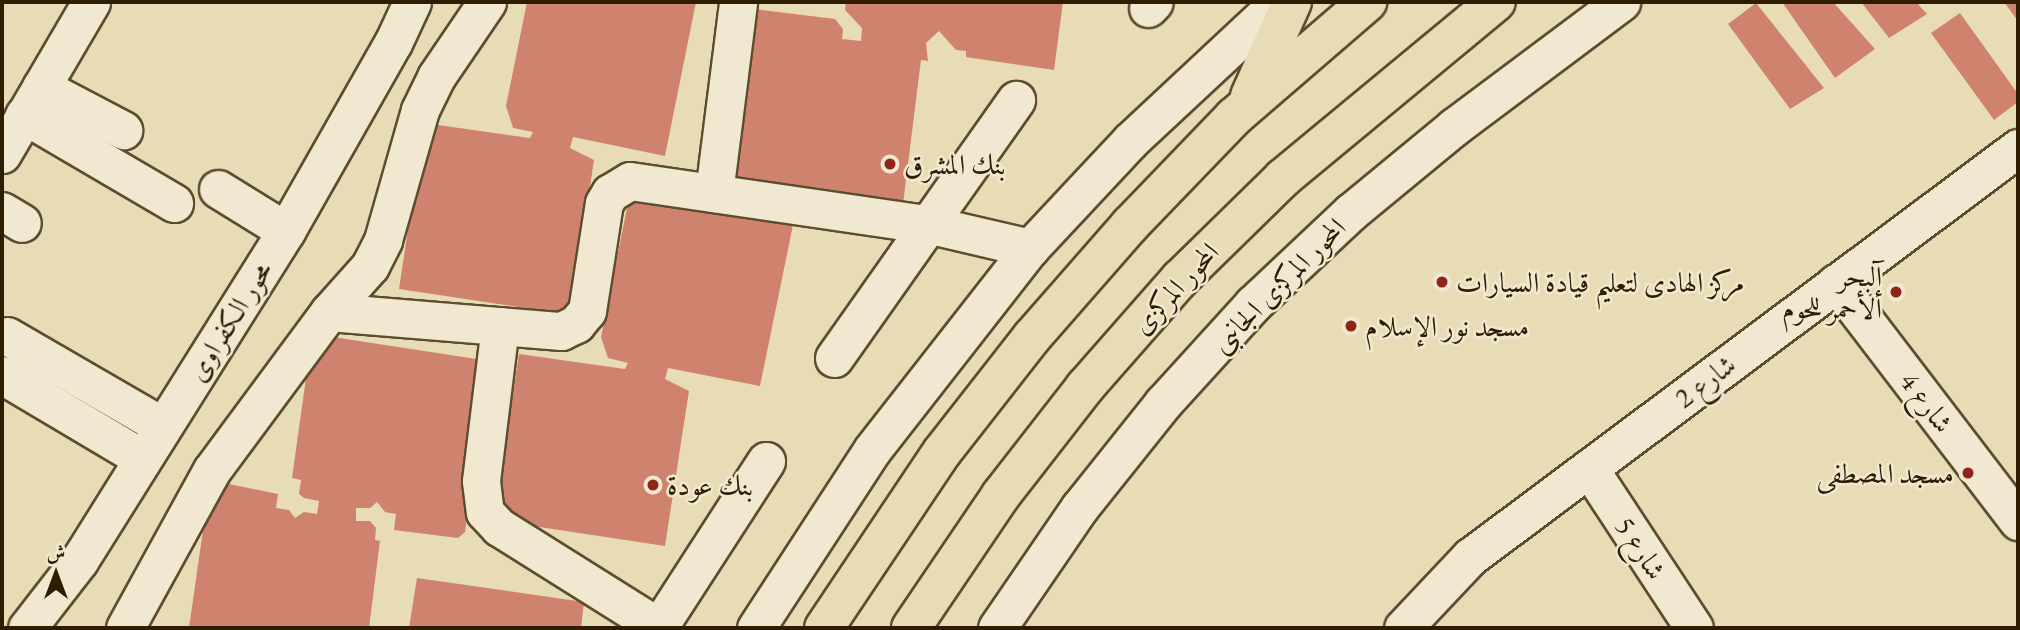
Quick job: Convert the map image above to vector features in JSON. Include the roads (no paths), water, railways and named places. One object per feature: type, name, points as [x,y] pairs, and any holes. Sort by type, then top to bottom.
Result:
[{"type":"main road","points":[[1245,108],[1292,2]]},
{"type":"main road","points":[[824,628],[942,452],[1032,337],[1129,225],[1245,108],[1367,2]]},
{"type":"main road","name":"المحور المركزى","points":[[911,628],[1001,495],[1085,387],[1180,279],[1283,178],[1390,85],[1496,2]]},
{"type":"street","points":[[2,153],[91,2]]},
{"type":"street","points":[[125,628],[212,470],[329,312],[358,283],[383,240],[420,110],[436,77],[487,2]]},
{"type":"street","points":[[714,192],[738,2]]},
{"type":"street","points":[[756,628],[872,450],[1030,248],[1130,141],[1279,2]]},
{"type":"street","name":"المحور المركزى الجانبى","points":[[997,628],[1080,507],[1163,403],[1253,304],[1350,212],[1454,127],[1621,2]]},
{"type":"street","name":"محور الكفراوى","points":[[27,628],[79,561],[286,231],[401,6]]},
{"type":"street","points":[[834,358],[931,225],[1016,100]]},
{"type":"street","points":[[33,101],[123,130]]},
{"type":"street","points":[[33,101],[174,203]]},
{"type":"street","name":"شارع 2","points":[[1403,628],[1470,557],[2018,148]]},
{"type":"street","points":[[329,312],[561,331],[576,324],[591,295],[604,203],[619,185],[641,180],[931,225],[1030,248]]},
{"type":"street","points":[[218,189],[286,231]]},
{"type":"street","name":"شارع 4","points":[[1836,283],[2018,521]]},
{"type":"street","points":[[500,326],[481,481],[485,512],[499,527],[659,628],[766,461]]},
{"type":"street","points":[[7,336],[162,426]]},
{"type":"street","points":[[2,375],[142,458]]},
{"type":"street","name":"شارع 5","points":[[1589,468],[1693,628]]},
{"type":"place","name":"بنك المشرق","points":[[890,164]]},
{"type":"place","name":"مركز الهادى لتعليم قيادة السيارات","points":[[1442,282]]},
{"type":"place","name":"آلبحر ألأحمر للحوم","points":[[1896,292]]},
{"type":"place","name":"مسجد نور الإسلام","points":[[1351,326]]},
{"type":"place","name":"مسجد المصطفى","points":[[1968,473]]},
{"type":"place","name":"بنك عودة","points":[[653,485]]}]
